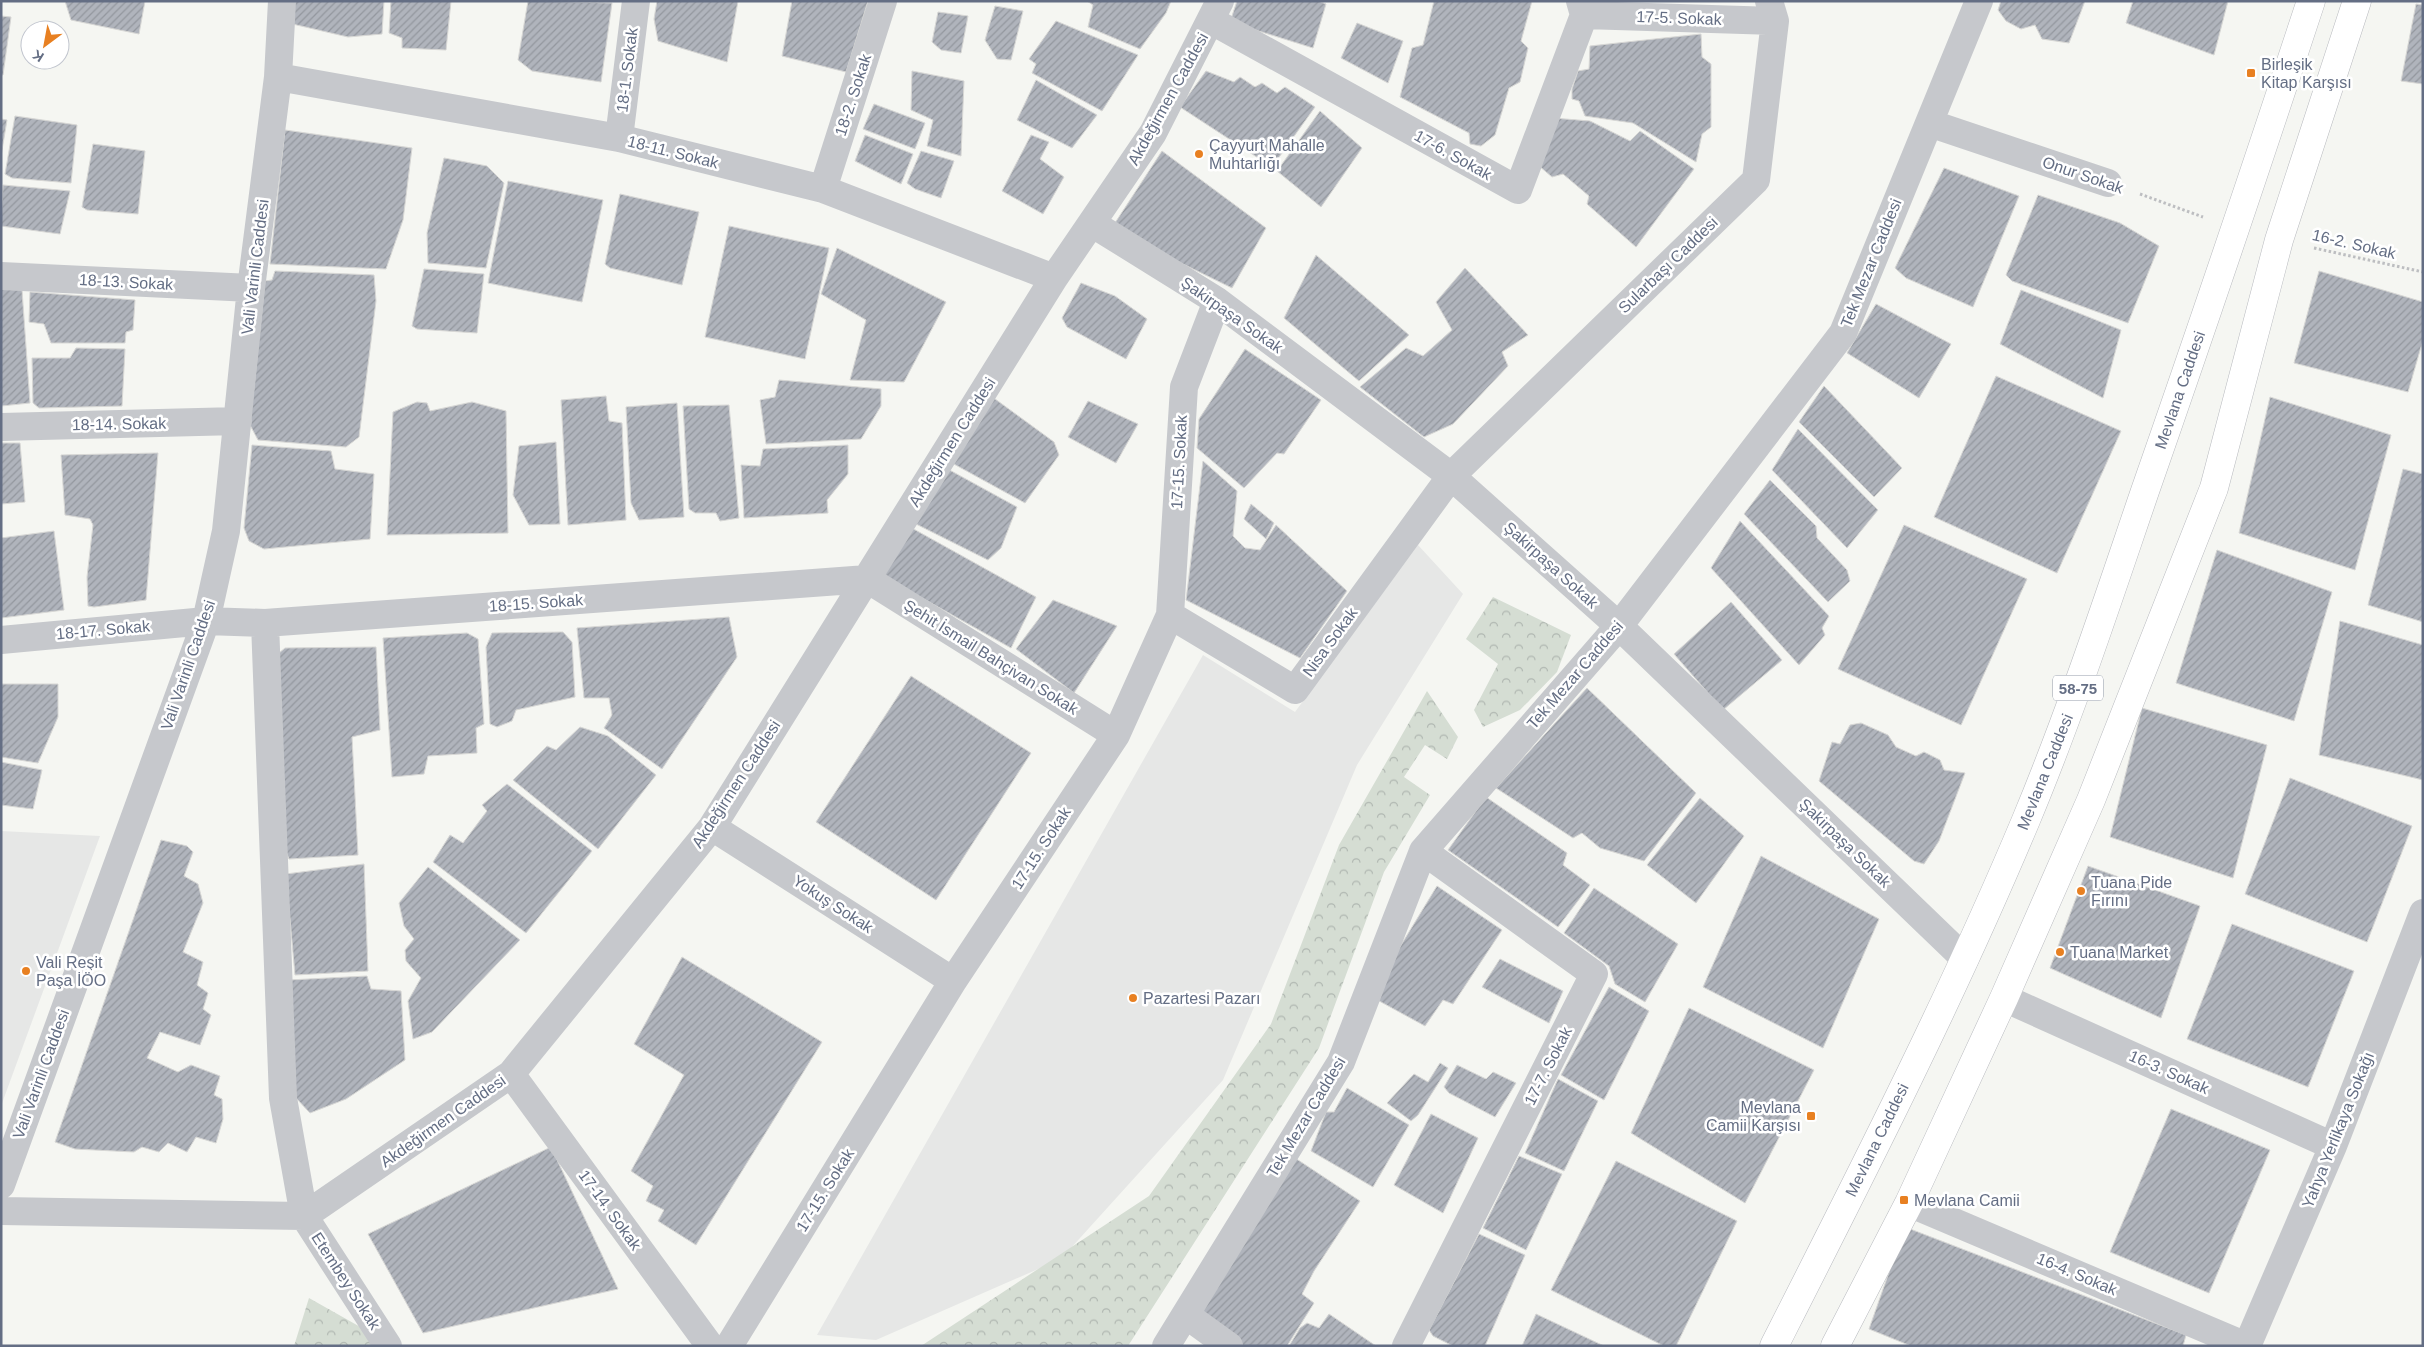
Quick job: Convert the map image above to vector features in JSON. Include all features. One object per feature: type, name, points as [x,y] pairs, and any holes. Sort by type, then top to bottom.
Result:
[{"type":"main road","name":"Mevlana Caddesi","points":[[1774,1346],[1840,1217],[1965,959],[2026,820],[2073,700],[2236,228],[2311,1]]},
{"type":"main road","points":[[1835,1346],[1909,1203],[2004,998],[2091,800],[2214,488],[2279,240],[2356,1]]},
{"type":"street","name":"Vali Varinli Caddesi","points":[[1,1185],[206,621],[226,532],[251,288],[278,77],[282,1]]},
{"type":"street","name":"18-1. Sokak","points":[[619,138],[636,1]]},
{"type":"street","name":"18-2. Sokak","points":[[824,189],[883,1]]},
{"type":"street","name":"Tek Mezar Caddesi","points":[[1166,1346],[1341,1062],[1422,851],[1619,626],[1843,333],[1979,1]]},
{"type":"street","name":"17-5. Sokak","points":[[1582,8],[1772,11]]},
{"type":"street","name":"17-6. Sokak","points":[[1216,11],[1518,190],[1582,8]]},
{"type":"street","name":"Akdeğirmen Caddesi","points":[[304,1216],[511,1074],[712,827],[1054,278],[1093,224],[1153,133],[1216,11]]},
{"type":"street","name":"Sularbaşı Caddesi","points":[[1451,476],[1756,180],[1772,11]]},
{"type":"street","name":"18-11. Sokak","points":[[278,77],[619,138],[824,189],[1054,278]]},
{"type":"street","name":"Onur Sokak","points":[[1929,123],[2108,183]]},
{"type":"street","name":"Şakirpaşa Sokak","points":[[1093,224],[1217,301],[1451,476],[1619,626],[1965,959]]},
{"type":"street","name":"18-13. Sokak","points":[[1,276],[251,288]]},
{"type":"street","name":"17-15. Sokak","points":[[729,1346],[953,981],[1116,735],[1170,615],[1184,387],[1217,301]]},
{"type":"street","name":"18-14. Sokak","points":[[1,427],[238,421]]},
{"type":"street","name":"Nisa Sokak","points":[[1170,615],[1295,690],[1451,476]]},
{"type":"street","name":"18-15. Sokak","points":[[206,621],[265,623],[867,579]]},
{"type":"street","name":"Şehit İsmail Bahçivan Sokak","points":[[867,579],[1116,735]]},
{"type":"street","name":"18-17. Sokak","points":[[1,640],[206,621]]},
{"type":"street","points":[[1,1211],[304,1216],[282,1098],[265,623]]},
{"type":"street","name":"Yokuş Sokak","points":[[712,827],[953,981]]},
{"type":"street","name":"17-7. Sokak","points":[[1406,1346],[1594,974],[1422,851]]},
{"type":"street","name":"Yahya Yerlikaya Sokağı","points":[[2246,1346],[2333,1146],[2423,913]]},
{"type":"street","name":"16-3. Sokak","points":[[2004,998],[2333,1146]]},
{"type":"street","name":"17-14. Sokak","points":[[511,1074],[710,1346]]},
{"type":"street","name":"16-4. Sokak","points":[[1909,1203],[2246,1346]]},
{"type":"street","name":"Etembey Sokak","points":[[304,1216],[388,1346]]},
{"type":"street","points":[[1186,1315],[1230,1346]]},
{"type":"path","name":"Onur Sokak","points":[[2108,183],[2236,228]]},
{"type":"path","name":"16-2. Sokak","points":[[2279,240],[2423,272]]},
{"type":"shaded area","name":"Pazartesi Pazarı","points":[[1418,545],[1463,594],[1357,765],[1223,1080],[1061,1259],[876,1340],[817,1335],[1203,655],[1295,712]]},
{"type":"shaded area","name":"Vali Reşit Paşa İÖO","points":[[1,831],[100,836],[1,1106]]},
{"type":"green space","points":[[1493,597],[1571,635],[1557,672],[1520,710],[1483,727],[1474,710],[1498,664],[1466,639]]},
{"type":"green space","points":[[1427,691],[1458,737],[1447,759],[1425,745],[1404,777],[1430,795],[1384,872],[1319,1048],[1128,1346],[921,1346],[1149,1196],[1271,1024],[1339,845]]},
{"type":"green space","points":[[309,1298],[394,1346],[294,1346]]},
{"type":"building","points":[[65,1],[145,1],[139,34],[71,20]]},
{"type":"building","points":[[285,1],[384,1],[382,34],[348,37],[284,22]]},
{"type":"building","points":[[391,1],[451,1],[446,50],[402,48],[402,38],[389,33]]},
{"type":"building","points":[[528,1],[612,3],[601,82],[532,71],[518,60]]},
{"type":"building","points":[[657,1],[738,1],[727,62],[658,41],[654,19]]},
{"type":"building","points":[[792,1],[868,1],[846,72],[782,56]]},
{"type":"building","points":[[1087,1],[1171,1],[1166,13],[1140,49],[1088,27],[1093,5]]},
{"type":"building","points":[[1237,1],[1318,1],[1326,4],[1313,48],[1230,22]]},
{"type":"building","points":[[1434,1],[1532,1],[1521,41],[1528,48],[1520,82],[1509,88],[1495,135],[1481,146],[1470,144],[1469,133],[1400,97],[1412,48],[1423,45]]},
{"type":"building","points":[[2001,1],[2085,1],[2069,43],[2042,39],[2035,25],[2021,29],[2006,21],[1998,10]]},
{"type":"building","points":[[2133,1],[2228,1],[2214,55],[2126,23]]},
{"type":"building","points":[[2416,4],[2423,5],[2423,84],[2401,81]]},
{"type":"building","points":[[995,6],[1023,11],[1011,60],[997,59],[985,40]]},
{"type":"building","points":[[938,12],[968,16],[961,53],[941,50],[932,42]]},
{"type":"building","points":[[1,16],[11,17],[3,75],[1,75]]},
{"type":"building","points":[[1056,21],[1138,55],[1102,111],[1032,73],[1036,64],[1029,59]]},
{"type":"building","points":[[1357,23],[1403,41],[1388,83],[1341,58]]},
{"type":"building","points":[[1701,34],[1702,57],[1711,64],[1711,127],[1702,134],[1696,162],[1633,123],[1585,116],[1579,101],[1572,99],[1572,89],[1578,71],[1589,69],[1590,46]]},
{"type":"building","points":[[912,71],[964,81],[961,156],[927,146],[933,120],[911,110]]},
{"type":"building","points":[[1206,71],[1234,82],[1240,77],[1255,87],[1262,83],[1277,93],[1285,87],[1315,107],[1272,167],[1180,107]]},
{"type":"building","points":[[1036,80],[1097,115],[1072,148],[1017,120]]},
{"type":"building","points":[[874,104],[925,123],[915,149],[863,129]]},
{"type":"building","points":[[1320,111],[1362,148],[1321,207],[1277,171]]},
{"type":"building","points":[[15,116],[77,125],[71,183],[12,178],[5,174]]},
{"type":"building","points":[[1553,118],[1590,121],[1630,141],[1640,131],[1694,169],[1636,247],[1587,204],[1589,196],[1563,174],[1552,177],[1531,159]]},
{"type":"building","points":[[1,119],[7,120],[1,156]]},
{"type":"building","points":[[285,130],[412,148],[403,220],[386,269],[270,264]]},
{"type":"building","points":[[865,135],[913,154],[901,184],[855,161]]},
{"type":"building","points":[[1031,135],[1049,142],[1040,159],[1064,177],[1043,214],[1002,191]]},
{"type":"building","points":[[93,144],[145,151],[138,214],[87,210],[82,207]]},
{"type":"building","points":[[921,151],[954,161],[941,198],[915,189],[907,183]]},
{"type":"building","points":[[1162,151],[1266,228],[1232,288],[1144,245],[1113,226]]},
{"type":"building","points":[[444,158],[487,166],[504,183],[486,268],[428,263],[427,233]]},
{"type":"building","points":[[1944,168],[2019,196],[1973,307],[1906,278],[1895,268]]},
{"type":"building","points":[[508,181],[603,200],[582,302],[488,283]]},
{"type":"building","points":[[3,185],[70,191],[60,234],[1,226]]},
{"type":"building","points":[[620,194],[699,212],[682,285],[610,268],[605,264]]},
{"type":"building","points":[[2038,195],[2120,223],[2159,246],[2128,323],[2012,281],[2006,275]]},
{"type":"building","points":[[729,226],[829,248],[805,359],[705,337]]},
{"type":"building","points":[[837,248],[946,302],[904,382],[850,380],[866,320],[821,294]]},
{"type":"building","points":[[1316,255],[1409,335],[1359,381],[1284,318]]},
{"type":"building","points":[[1465,268],[1528,335],[1502,352],[1508,366],[1453,424],[1424,437],[1360,387],[1406,348],[1423,356],[1452,330],[1436,302]]},
{"type":"building","points":[[424,269],[484,274],[477,333],[417,329],[412,326]]},
{"type":"building","points":[[275,271],[374,275],[376,301],[359,437],[346,447],[258,440],[250,425],[265,281],[272,280]]},
{"type":"building","points":[[2319,271],[2423,302],[2423,340],[2408,392],[2294,363]]},
{"type":"building","points":[[1081,283],[1115,296],[1147,319],[1126,359],[1067,327],[1062,318]]},
{"type":"building","points":[[1,289],[22,290],[30,403],[1,406]]},
{"type":"building","points":[[2021,290],[2121,330],[2103,398],[2000,344]]},
{"type":"building","points":[[30,292],[135,300],[133,330],[126,332],[125,343],[51,343],[44,324],[29,322]]},
{"type":"building","points":[[1876,304],[1951,344],[1919,398],[1847,353]]},
{"type":"building","points":[[76,348],[125,349],[122,406],[39,408],[33,403],[32,358],[70,358]]},
{"type":"building","points":[[1245,349],[1321,400],[1284,454],[1277,453],[1244,488],[1197,448],[1199,419]]},
{"type":"building","points":[[1996,376],[2121,431],[2057,573],[1934,517]]},
{"type":"building","points":[[779,380],[881,389],[881,406],[861,439],[766,444],[760,400],[775,397]]},
{"type":"building","points":[[1824,386],[1902,468],[1874,497],[1799,422]]},
{"type":"building","points":[[606,396],[609,421],[622,423],[626,520],[568,525],[561,400]]},
{"type":"building","points":[[991,396],[1054,442],[1059,455],[1025,503],[952,463]]},
{"type":"building","points":[[2270,397],[2391,435],[2355,570],[2239,533]]},
{"type":"building","points":[[1088,401],[1138,424],[1116,463],[1068,437]]},
{"type":"building","points":[[417,402],[427,403],[430,411],[472,402],[506,411],[508,533],[387,535],[393,412]]},
{"type":"building","points":[[677,403],[684,517],[639,520],[631,503],[626,407]]},
{"type":"building","points":[[729,405],[739,518],[720,521],[716,513],[695,513],[689,509],[683,406]]},
{"type":"building","points":[[1798,429],[1878,510],[1847,548],[1772,470]]},
{"type":"building","points":[[556,442],[560,524],[529,525],[513,495],[519,446]]},
{"type":"building","points":[[1,443],[20,443],[25,502],[1,504]]},
{"type":"building","points":[[252,445],[331,451],[335,469],[374,474],[370,539],[264,549],[249,541],[244,528]]},
{"type":"building","points":[[848,445],[848,474],[827,500],[828,513],[744,518],[741,465],[760,466],[763,449]]},
{"type":"building","points":[[158,453],[146,600],[94,607],[88,606],[87,577],[93,525],[90,519],[65,515],[61,455]]},
{"type":"building","points":[[1203,461],[1237,491],[1233,536],[1245,548],[1260,550],[1276,525],[1347,591],[1300,658],[1186,600]]},
{"type":"building","points":[[944,467],[1017,507],[1001,548],[988,560],[912,522]]},
{"type":"building","points":[[2403,469],[2423,474],[2423,622],[2368,605]]},
{"type":"building","points":[[1770,480],[1816,526],[1817,538],[1847,570],[1850,581],[1828,602],[1744,514]]},
{"type":"building","points":[[1251,504],[1274,523],[1266,539],[1244,519]]},
{"type":"building","points":[[1740,521],[1829,616],[1822,628],[1825,635],[1799,665],[1711,568]]},
{"type":"building","points":[[1904,525],[2027,579],[1961,725],[1838,669]]},
{"type":"building","points":[[910,527],[1036,597],[1011,648],[883,576]]},
{"type":"building","points":[[54,531],[64,610],[1,618],[1,538]]},
{"type":"building","points":[[2217,550],[2332,592],[2294,721],[2176,683]]},
{"type":"building","points":[[1053,600],[1117,626],[1074,693],[1016,649]]},
{"type":"building","points":[[1731,602],[1782,660],[1723,710],[1674,654]]},
{"type":"building","points":[[729,617],[737,657],[662,769],[604,728],[612,715],[609,698],[584,698],[577,628]]},
{"type":"building","points":[[2340,621],[2423,645],[2423,780],[2319,755]]},
{"type":"building","points":[[563,632],[572,642],[575,697],[516,710],[512,721],[497,727],[490,724],[486,647],[492,633]]},
{"type":"building","points":[[467,633],[478,639],[484,724],[476,728],[477,753],[428,756],[424,774],[392,777],[383,638]]},
{"type":"building","points":[[376,647],[380,730],[352,737],[358,855],[289,859],[283,844],[272,659],[285,648]]},
{"type":"building","points":[[911,676],[1031,753],[936,900],[816,822]]},
{"type":"building","points":[[1,684],[58,684],[58,717],[38,763],[1,757]]},
{"type":"building","points":[[1587,688],[1696,793],[1644,861],[1600,848],[1582,833],[1573,838],[1496,788]]},
{"type":"building","points":[[2142,708],[2267,745],[2233,878],[2110,837]]},
{"type":"building","points":[[1861,723],[1888,735],[1896,747],[1916,756],[1924,752],[1940,760],[1944,770],[1965,773],[1939,841],[1924,864],[1914,861],[1819,781],[1832,742],[1840,744],[1850,725]]},
{"type":"building","points":[[580,727],[608,736],[656,775],[598,849],[513,780],[547,746],[556,750]]},
{"type":"building","points":[[1,762],[42,770],[33,809],[1,805]]},
{"type":"building","points":[[2290,778],[2412,826],[2367,942],[2245,894]]},
{"type":"building","points":[[507,784],[592,851],[526,933],[433,862],[450,835],[463,843],[487,811],[482,805]]},
{"type":"building","points":[[1486,797],[1567,853],[1563,865],[1590,885],[1558,927],[1448,850]]},
{"type":"building","points":[[1700,798],[1744,836],[1696,903],[1647,865]]},
{"type":"building","points":[[161,840],[187,846],[193,852],[184,876],[198,884],[203,903],[183,952],[203,962],[197,985],[208,993],[203,1009],[211,1015],[200,1045],[160,1032],[147,1058],[178,1072],[191,1065],[220,1076],[214,1095],[222,1099],[223,1119],[216,1143],[196,1137],[187,1152],[168,1143],[159,1152],[142,1147],[134,1152],[75,1149],[55,1142]]},
{"type":"building","points":[[1761,856],[1879,919],[1823,1048],[1703,987]]},
{"type":"building","points":[[364,864],[368,971],[295,975],[286,874]]},
{"type":"building","points":[[2088,866],[2200,906],[2161,1018],[2050,968]]},
{"type":"building","points":[[428,867],[520,940],[432,1032],[413,1039],[408,1001],[421,978],[406,961],[405,950],[414,939],[404,926],[399,903]]},
{"type":"building","points":[[1437,886],[1502,930],[1453,1004],[1443,1000],[1425,1026],[1370,996]]},
{"type":"building","points":[[1594,888],[1678,944],[1645,1002],[1615,984],[1609,966],[1564,933]]},
{"type":"building","points":[[2232,924],[2354,971],[2308,1087],[2187,1039]]},
{"type":"building","points":[[682,957],[822,1042],[696,1245],[658,1221],[664,1210],[646,1201],[653,1186],[631,1171],[684,1075],[634,1044]]},
{"type":"building","points":[[1500,959],[1563,991],[1549,1023],[1482,987]]},
{"type":"building","points":[[367,976],[371,989],[401,991],[405,1060],[346,1099],[310,1113],[296,1098],[289,980]]},
{"type":"building","points":[[1609,987],[1649,1011],[1604,1100],[1561,1075]]},
{"type":"building","points":[[1689,1008],[1814,1070],[1745,1203],[1631,1133]]},
{"type":"building","points":[[1440,1063],[1448,1068],[1418,1115],[1411,1121],[1387,1103],[1414,1074],[1428,1082]]},
{"type":"building","points":[[1457,1065],[1486,1079],[1493,1072],[1516,1083],[1495,1117],[1449,1093],[1444,1087]]},
{"type":"building","points":[[1558,1079],[1598,1101],[1564,1171],[1525,1153]]},
{"type":"building","points":[[1347,1088],[1409,1125],[1373,1187],[1311,1151],[1326,1112],[1334,1112]]},
{"type":"building","points":[[2171,1109],[2270,1150],[2209,1293],[2110,1252]]},
{"type":"building","points":[[1431,1114],[1478,1138],[1443,1213],[1394,1185]]},
{"type":"building","points":[[551,1147],[618,1289],[423,1333],[368,1234]]},
{"type":"building","points":[[1292,1156],[1360,1201],[1314,1271],[1302,1294],[1314,1303],[1287,1346],[1242,1346],[1199,1315]]},
{"type":"building","points":[[1519,1156],[1562,1174],[1526,1250],[1483,1228]]},
{"type":"building","points":[[1616,1161],[1737,1221],[1676,1346],[1664,1346],[1551,1290]]},
{"type":"building","points":[[1905,1227],[2186,1335],[2183,1346],[1911,1346],[1869,1329]]},
{"type":"building","points":[[1479,1234],[1525,1255],[1485,1346],[1453,1346],[1433,1336],[1429,1330]]},
{"type":"building","points":[[1329,1314],[1376,1346],[1289,1346],[1300,1328],[1307,1323],[1319,1328]]},
{"type":"building","points":[[1536,1314],[1604,1346],[1522,1346]]},
{"type":"place","name":"Birleşik Kitap Karşısı","points":[[2251,73]]},
{"type":"place","name":"Çayyurt Mahalle Muhtarlığı","points":[[1199,154]]},
{"type":"place","name":"Tuana Pide Fırını","points":[[2081,891]]},
{"type":"place","name":"Tuana Market","points":[[2060,952]]},
{"type":"place","name":"Vali Reşit Paşa İÖO","points":[[26,971]]},
{"type":"place","name":"Pazartesi Pazarı","points":[[1133,998]]},
{"type":"place","name":"Mevlana Camii Karşısı","points":[[1811,1116]]},
{"type":"place","name":"Mevlana Camii","points":[[1904,1200]]}]
